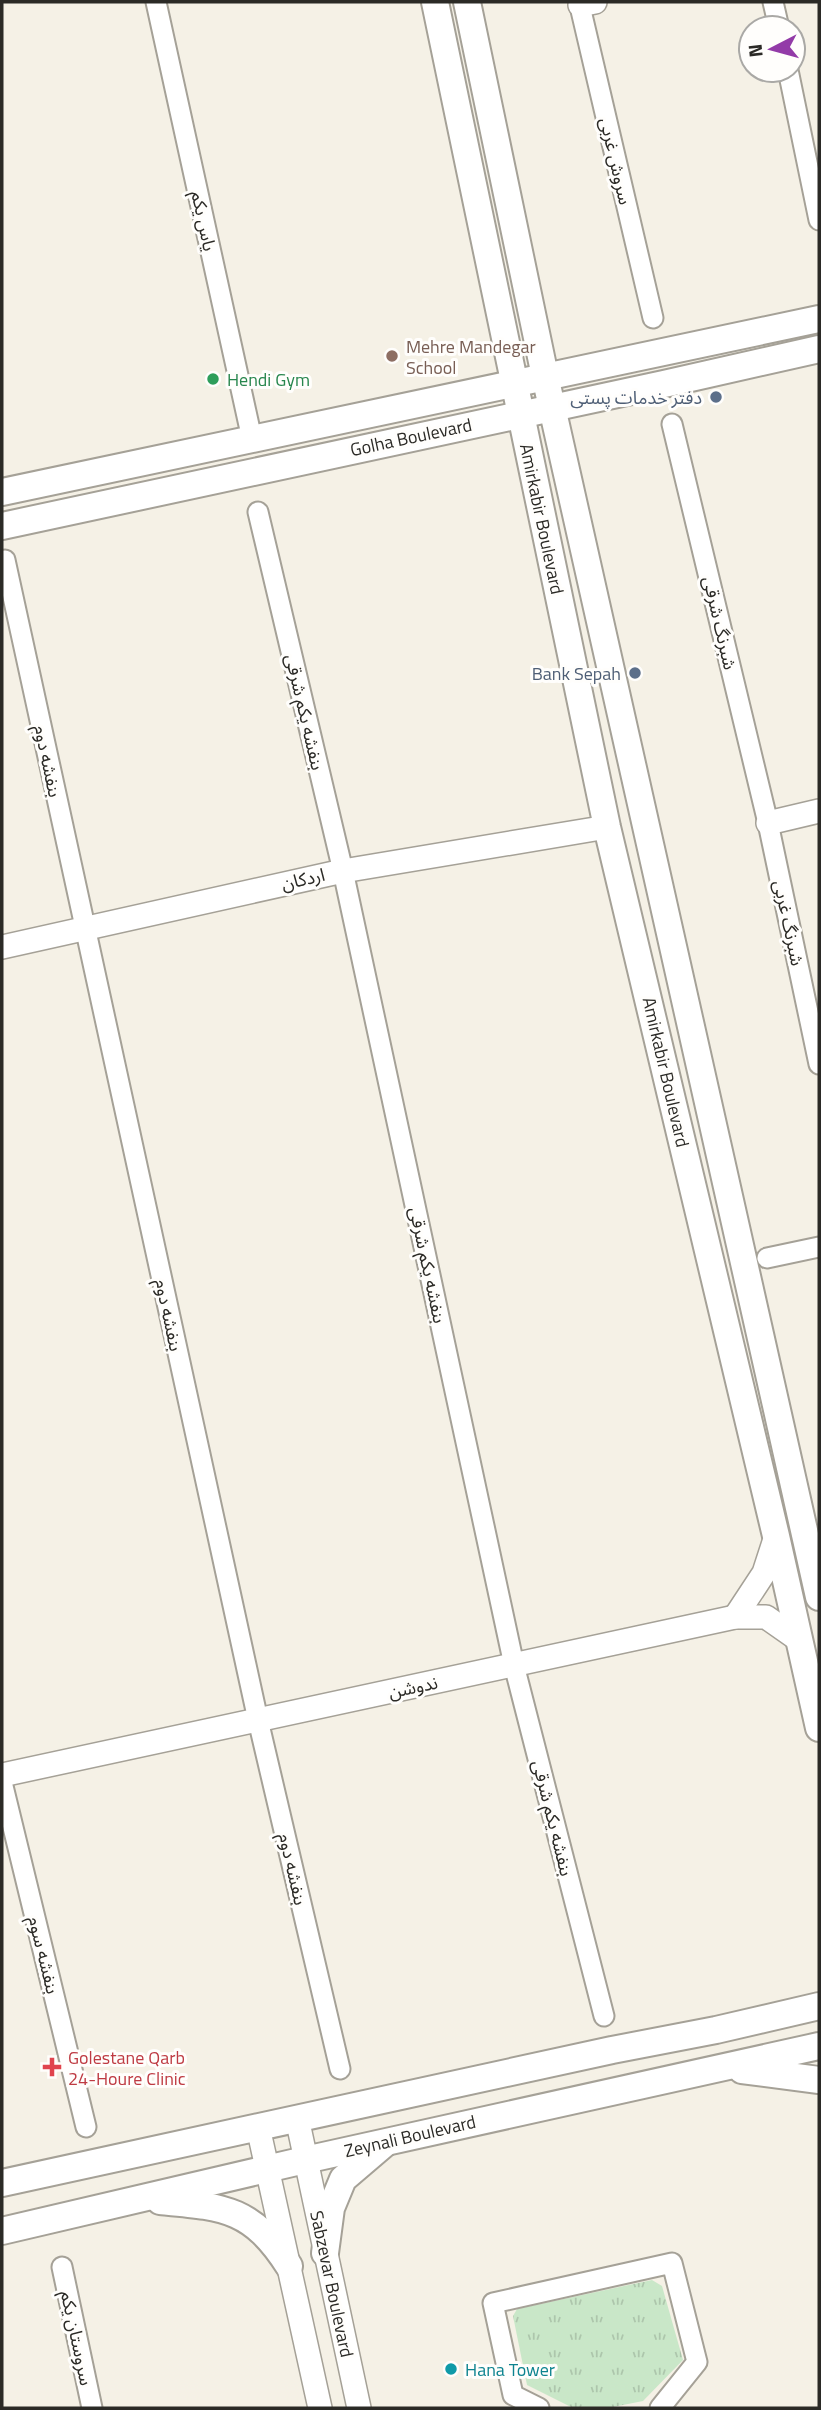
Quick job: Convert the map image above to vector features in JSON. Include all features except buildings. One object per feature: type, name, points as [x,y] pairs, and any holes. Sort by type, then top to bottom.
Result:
[{"type":"main road","points":[[435,2],[513,384]]},
{"type":"main road","points":[[467,2],[545,376]]},
{"type":"main road","name":"Golha Boulevard","points":[[2,492],[819,319]]},
{"type":"main road","name":"Golha Boulevard","points":[[2,526],[819,349]]},
{"type":"main road","name":"Amirkabir Boulevard","points":[[545,376],[819,1595]]},
{"type":"main road","name":"Amirkabir Boulevard","points":[[513,384],[607,827],[776,1536],[819,1728]]},
{"type":"main road","points":[[716,2030],[790,2004],[819,1986]]},
{"type":"main road","points":[[2,2183],[819,2006]]},
{"type":"main road","name":"Zeynali Boulevard","points":[[2,2231],[387,2141],[819,2046]]},
{"type":"main road","points":[[720,2068],[819,2080]]},
{"type":"main road","points":[[325,2253],[331,2208],[343,2179],[387,2141]]},
{"type":"main road","points":[[138,2199],[216,2207],[252,2223],[272,2240],[289,2266]]},
{"type":"street","name":"یاس یکم","points":[[156,2],[252,439]]},
{"type":"street","name":"سروش غربی","points":[[585,3],[653,318]]},
{"type":"street","points":[[791,84],[819,220]]},
{"type":"street","name":"شبرنگ شرقی","points":[[672,424],[768,822]]},
{"type":"street","name":"بنفشه یکم شرقی","points":[[258,512],[343,871],[514,1665],[604,2016]]},
{"type":"street","name":"بنفشه دوم","points":[[5,561],[258,1720],[340,2069]]},
{"type":"street","points":[[768,822],[819,811]]},
{"type":"street","name":"شبرنگ غربی","points":[[768,822],[819,1064]]},
{"type":"street","name":"اردکان","points":[[2,947],[343,871],[607,827]]},
{"type":"street","points":[[767,1258],[819,1247]]},
{"type":"street","points":[[735,1617],[764,1573],[776,1536]]},
{"type":"street","name":"ندوشن","points":[[2,1776],[735,1617],[766,1617],[799,1640]]},
{"type":"street","name":"بنفشه سوم","points":[[2,1783],[86,2127]]},
{"type":"street","name":"Sabzevar Boulevard","points":[[297,2118],[359,2408]]},
{"type":"street","points":[[258,2127],[320,2408]]},
{"type":"street","points":[[539,2408],[513,2395],[493,2303],[672,2263],[697,2362],[660,2408]]},
{"type":"street","name":"سروستان یکم","points":[[62,2267],[92,2408]]},
{"type":"green space","points":[[652,2280],[662,2286],[683,2360],[643,2401],[608,2408],[573,2408],[527,2385],[513,2316],[517,2309]]},
{"type":"place","name":"Mehre Mandegar School","points":[[392,356]]},
{"type":"place","name":"Hendi Gym","points":[[213,379]]},
{"type":"place","name":"دفتر خدمات پستی","points":[[716,397]]},
{"type":"place","name":"Bank Sepah","points":[[635,673]]},
{"type":"place","name":"Golestane Qarb 24-Houre Clinic","points":[[52,2067]]},
{"type":"place","name":"Hana Tower","points":[[451,2369]]}]
